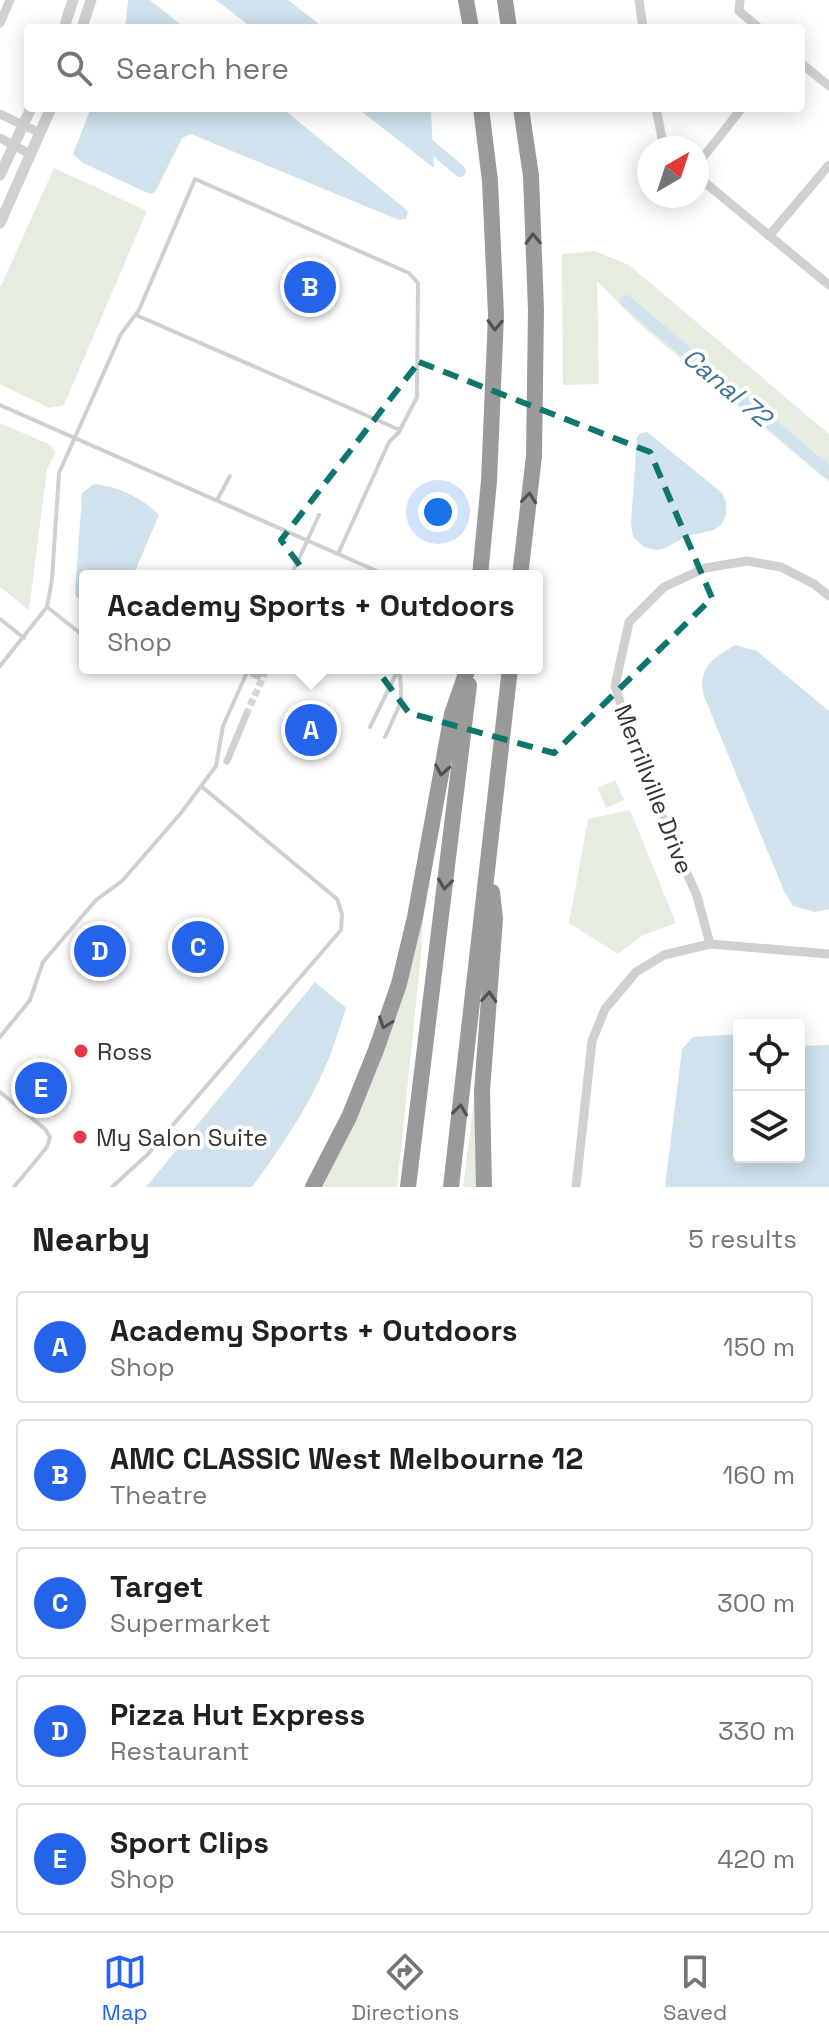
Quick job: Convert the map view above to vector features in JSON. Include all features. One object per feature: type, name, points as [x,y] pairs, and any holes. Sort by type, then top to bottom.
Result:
[{"type":"highway","points":[[466,0],[470,24]]},
{"type":"highway","points":[[505,0],[508,24]]},
{"type":"highway","points":[[481,112],[490,181],[496,315],[489,481],[481,570]]},
{"type":"highway","points":[[521,570],[534,456],[536,310],[531,176],[522,112]]},
{"type":"highway","points":[[313,1187],[349,1117],[399,984],[415,917],[452,714],[468,674]]},
{"type":"highway","points":[[408,1187],[469,674]]},
{"type":"highway","points":[[451,1187],[509,674]]},
{"type":"highway","points":[[484,1187],[482,1091],[495,919],[488,859]]},
{"type":"street","points":[[0,23],[10,0]]},
{"type":"street","points":[[65,24],[73,0]]},
{"type":"street","points":[[83,24],[91,0]]},
{"type":"street","points":[[639,0],[642,24]]},
{"type":"street","points":[[740,0],[739,11],[754,24]]},
{"type":"street","points":[[805,66],[829,86]]},
{"type":"street","points":[[0,175],[29,112]]},
{"type":"street","points":[[0,223],[49,112]]},
{"type":"street","points":[[657,112],[662,136]]},
{"type":"street","points":[[709,150],[739,112]]},
{"type":"street","points":[[0,114],[40,133]]},
{"type":"street","points":[[0,138],[30,154]]},
{"type":"street","points":[[769,236],[829,165]]},
{"type":"street","points":[[709,186],[829,285]]},
{"type":"street","name":"Merrillville Drive","points":[[710,944],[697,896],[641,768],[615,686],[629,622],[664,587],[705,568],[747,561],[781,567],[814,584],[829,596]]},
{"type":"street","points":[[227,762],[246,715]]},
{"type":"street","points":[[576,1187],[592,1041],[605,1009],[636,972],[664,955],[710,944],[829,954]]},
{"type":"lane","points":[[0,666],[47,607],[52,579],[59,473],[121,334],[136,315],[195,179],[409,273],[418,283],[417,397],[400,430],[389,442],[338,554]]},
{"type":"lane","points":[[136,315],[400,430]]},
{"type":"lane","points":[[0,405],[374,570]]},
{"type":"lane","points":[[217,500],[230,476]]},
{"type":"lane","points":[[294,570],[319,515]]},
{"type":"lane","points":[[47,607],[79,632]]},
{"type":"lane","points":[[0,619],[24,638]]},
{"type":"lane","points":[[0,1037],[30,1000],[43,962],[96,900],[122,881],[181,813],[216,766],[223,726],[252,674]]},
{"type":"lane","points":[[370,727],[396,674]]},
{"type":"lane","points":[[385,737],[401,702],[400,674]]},
{"type":"lane","points":[[112,1187],[147,1155],[341,930],[342,914],[337,899],[201,786]]},
{"type":"lane","points":[[0,1092],[45,1129],[50,1137],[47,1147],[14,1187]]},
{"type":"highlighted area","points":[[419,362],[650,452],[712,598],[554,753],[409,713],[281,540]]},
{"type":"shaded area","points":[[54,168],[147,211],[64,405],[49,408],[0,384],[0,288]]},
{"type":"shaded area","points":[[595,251],[629,265],[829,434],[829,482],[636,321],[597,281],[599,384],[563,385],[562,254]]},
{"type":"shaded area","points":[[0,423],[51,445],[55,453],[47,469],[29,610],[0,587]]},
{"type":"shaded area","points":[[615,780],[624,800],[606,808],[598,788]]},
{"type":"shaded area","points":[[630,810],[676,923],[643,935],[618,954],[569,923],[588,819]]},
{"type":"shaded area","points":[[421,920],[421,956],[397,1187],[319,1187]]},
{"type":"shaded area","points":[[475,1093],[478,1187],[463,1187]]},
{"type":"water","points":[[128,0],[150,0],[180,24],[125,24]]},
{"type":"water","points":[[216,0],[288,0],[319,24],[247,24]]},
{"type":"water","points":[[89,112],[287,112],[408,212],[406,219],[399,220],[191,134],[182,138],[155,192],[150,194],[83,163],[73,154]]},
{"type":"water","points":[[362,112],[431,112],[434,168]]},
{"type":"water","points":[[647,432],[722,493],[726,515],[722,524],[714,530],[687,536],[656,550],[644,547],[633,537],[631,523],[637,438],[640,433]]},
{"type":"water","points":[[94,484],[112,487],[145,503],[159,515],[136,570],[79,570],[79,600],[75,595],[82,493]]},
{"type":"water","points":[[735,645],[757,651],[829,711],[829,909],[815,912],[793,906],[784,891],[704,696],[703,678],[708,665]]},
{"type":"water","points":[[315,982],[346,1008],[316,1087],[252,1187],[146,1187]]},
{"type":"water","points":[[733,1034],[733,1163],[805,1163],[805,1046],[829,1045],[829,1187],[665,1187],[682,1049],[693,1037]]},
{"type":"waterway","name":"Canal 72","points":[[421,138],[460,171]]},
{"type":"waterway","name":"Canal 72","points":[[626,301],[829,473]]},
{"type":"tunnel","points":[[246,715],[264,674]]},
{"type":"place","name":"AMC CLASSIC West Melbourne 12","points":[[310,287]]},
{"type":"place","name":"Academy Sports + Outdoors","points":[[311,730]]},
{"type":"place","name":"Target","points":[[198,947]]},
{"type":"place","name":"Pizza Hut Express","points":[[100,951]]},
{"type":"place","name":"Ross","points":[[81,1051]]},
{"type":"place","name":"Sport Clips","points":[[41,1088]]},
{"type":"place","name":"My Salon Suite","points":[[80,1137]]}]
